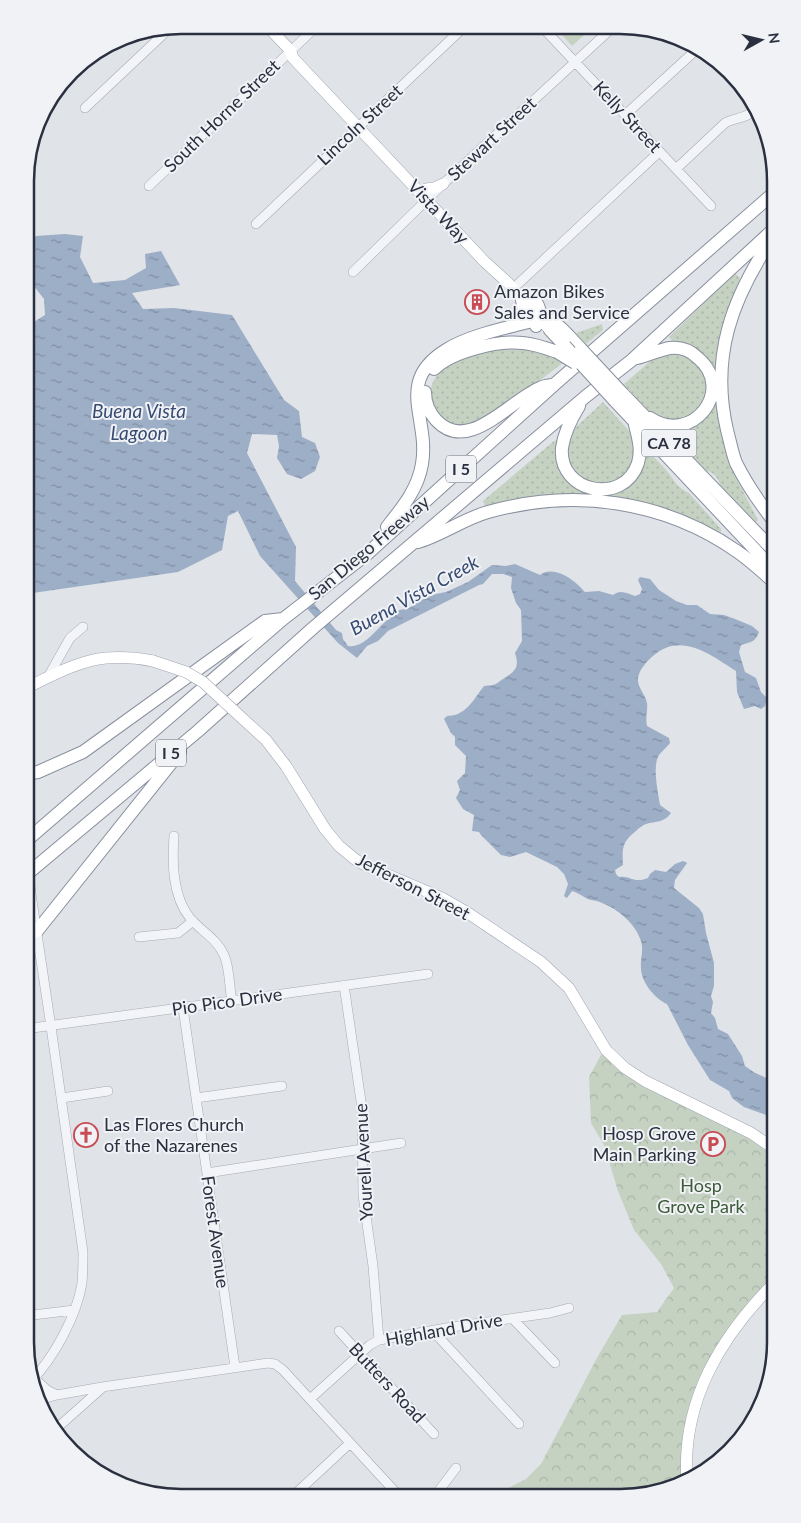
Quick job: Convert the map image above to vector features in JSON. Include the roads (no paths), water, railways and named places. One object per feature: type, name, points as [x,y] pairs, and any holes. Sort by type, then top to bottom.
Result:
[{"type":"highway","points":[[759,208],[767,196]]},
{"type":"highway","name":"San Diego Freeway","points":[[34,834],[283,619],[367,554],[556,384],[767,200]]},
{"type":"highway","name":"San Diego Freeway","points":[[34,868],[198,730],[334,610],[585,397],[632,360],[767,235]]},
{"type":"highway","points":[[767,247],[748,277],[735,308],[724,343],[721,389],[725,421],[736,462],[767,512]]},
{"type":"highway","points":[[513,326],[523,316],[522,300]]},
{"type":"highway","points":[[484,347],[496,339],[531,329],[540,319],[539,306],[536,302]]},
{"type":"highway","points":[[367,554],[404,506],[419,480],[423,444],[417,386],[424,368],[447,348],[466,340],[540,319],[547,318],[553,327]]},
{"type":"highway","name":"Vista Way","points":[[553,327],[565,346],[589,373],[619,398]]},
{"type":"highway","points":[[556,384],[539,388],[483,425],[468,430],[446,428],[432,416],[425,401],[426,384],[430,374],[457,354],[507,343],[522,342],[565,346]]},
{"type":"highway","name":"CA 78","points":[[565,346],[619,398],[638,409],[767,544]]},
{"type":"highway","points":[[632,360],[670,348],[692,352],[702,361],[709,372],[712,383],[712,394],[708,404],[699,416],[686,424],[666,425],[656,422],[638,409]]},
{"type":"highway","points":[[585,397],[567,428],[562,455],[569,473],[584,486],[602,490],[610,489],[627,480],[634,472],[640,452],[634,422]]},
{"type":"highway","name":"CA 78","points":[[619,398],[634,422],[767,562]]},
{"type":"highway","points":[[413,543],[432,538],[487,512],[523,504],[565,500],[612,502],[653,510],[700,529],[738,552],[767,576]]},
{"type":"highway","points":[[34,773],[83,752],[265,621],[283,619]]},
{"type":"highway","points":[[34,929],[198,730]]},
{"type":"main road","name":"Vista Way","points":[[274,34],[290,50],[293,58],[360,123],[429,195],[540,319]]},
{"type":"main road","points":[[429,195],[434,188],[443,184]]},
{"type":"main road","name":"Vista Way","points":[[487,259],[518,284],[536,302],[553,327]]},
{"type":"main road","name":"Jefferson Street","points":[[34,684],[86,662],[105,658],[153,660],[186,672],[202,682],[271,747],[286,766],[325,829],[339,846],[350,855],[368,866],[442,898],[468,913],[541,962],[568,988],[606,1050],[624,1068],[645,1082],[751,1133],[767,1144]]},
{"type":"main road","points":[[687,1473],[688,1436],[696,1400],[708,1371],[737,1324],[752,1304],[767,1290]]},
{"type":"street","name":"South Horne Street","points":[[149,186],[307,34]]},
{"type":"street","name":"Lincoln Street","points":[[256,224],[360,123],[456,34]]},
{"type":"street","name":"Kelly Street","points":[[549,34],[711,206]]},
{"type":"street","name":"Stewart Street","points":[[443,184],[605,34]]},
{"type":"street","points":[[85,108],[162,35]]},
{"type":"street","points":[[625,116],[693,53]]},
{"type":"street","points":[[676,169],[725,123],[733,118],[747,116],[751,113]]},
{"type":"street","points":[[518,284],[660,152]]},
{"type":"street","points":[[353,272],[429,195]]},
{"type":"street","points":[[48,678],[70,638],[83,627]]},
{"type":"street","points":[[174,836],[173,855],[179,898],[190,918],[219,945],[225,957],[232,1001]]},
{"type":"street","points":[[139,937],[178,932],[193,921]]},
{"type":"street","points":[[34,946],[52,1026],[83,1252],[82,1284],[74,1310],[56,1348],[38,1374]]},
{"type":"street","name":"Pio Pico Drive","points":[[34,1028],[428,974]]},
{"type":"street","name":"Yourell Avenue","points":[[344,985],[362,1108],[363,1195],[373,1266],[379,1340]]},
{"type":"street","name":"Forest Avenue","points":[[183,1008],[235,1368]]},
{"type":"street","points":[[196,1098],[282,1086]]},
{"type":"street","points":[[62,1098],[108,1091]]},
{"type":"street","points":[[207,1173],[401,1143]]},
{"type":"street","name":"Highland Drive","points":[[310,1399],[370,1344],[379,1340],[550,1313],[569,1308]]},
{"type":"street","points":[[34,1315],[74,1310]]},
{"type":"street","points":[[512,1318],[556,1363]]},
{"type":"street","points":[[433,1331],[518,1424]]},
{"type":"street","name":"Butters Road","points":[[340,1332],[434,1434]]},
{"type":"street","points":[[45,1398],[102,1387],[268,1363],[275,1364],[283,1370],[393,1489]]},
{"type":"street","points":[[41,1385],[57,1395]]},
{"type":"street","points":[[59,1426],[102,1387]]},
{"type":"street","points":[[301,1489],[350,1443]]},
{"type":"street","points":[[441,1489],[456,1468]]},
{"type":"water","name":"Buena Vista Lagoon","points":[[65,234],[83,236],[80,257],[93,283],[125,280],[146,268],[145,254],[161,251],[180,285],[132,293],[143,309],[174,308],[232,315],[284,400],[299,411],[302,437],[315,443],[320,457],[315,471],[301,479],[287,474],[277,458],[279,446],[277,435],[252,434],[247,453],[296,547],[295,581],[336,630],[342,633],[343,639],[348,646],[360,644],[372,636],[392,616],[391,612],[409,608],[419,601],[468,582],[492,565],[506,566],[515,564],[540,575],[552,571],[564,575],[585,592],[599,591],[613,595],[621,592],[635,596],[640,594],[642,589],[638,580],[640,577],[650,579],[659,590],[676,601],[687,605],[697,605],[710,614],[724,615],[735,619],[752,626],[759,632],[754,640],[741,645],[739,652],[745,672],[756,678],[761,692],[767,698],[765,706],[761,709],[755,706],[744,709],[737,692],[736,671],[696,648],[674,646],[664,649],[651,658],[642,669],[638,681],[647,703],[647,726],[669,738],[670,743],[657,760],[656,772],[660,805],[671,813],[663,820],[646,824],[632,834],[624,845],[623,865],[615,870],[619,877],[643,880],[648,878],[655,870],[666,872],[675,864],[683,861],[687,863],[675,880],[674,888],[699,908],[703,914],[714,963],[711,1013],[715,1018],[718,1029],[728,1034],[742,1056],[745,1066],[767,1078],[767,1116],[744,1107],[732,1098],[729,1091],[710,1080],[688,1045],[667,1004],[654,994],[643,979],[641,941],[634,928],[624,916],[611,907],[587,899],[572,891],[567,898],[564,896],[568,884],[564,874],[557,867],[526,852],[510,857],[501,855],[479,832],[472,831],[474,815],[463,809],[456,798],[460,790],[457,781],[465,773],[466,756],[455,745],[455,737],[444,719],[447,716],[464,710],[484,686],[496,684],[516,667],[515,653],[522,641],[521,610],[516,603],[511,588],[512,577],[503,574],[492,574],[483,584],[388,631],[378,641],[367,646],[357,658],[338,643],[260,556],[238,511],[228,516],[222,550],[178,572],[34,593],[34,322],[45,315],[44,299],[34,286],[34,238],[36,236]]},
{"type":"place","name":"Amazon Bikes Sales and Service","points":[[477,302]]},
{"type":"place","name":"Las Flores Church of the Nazarenes","points":[[86,1135]]},
{"type":"place","name":"Hosp Grove Main Parking","points":[[713,1144]]},
{"type":"water label","name":"Buena Vista Creek","points":[[414,595]]},
{"type":"park label","name":"Hosp Grove Park","points":[[701,1196]]}]
